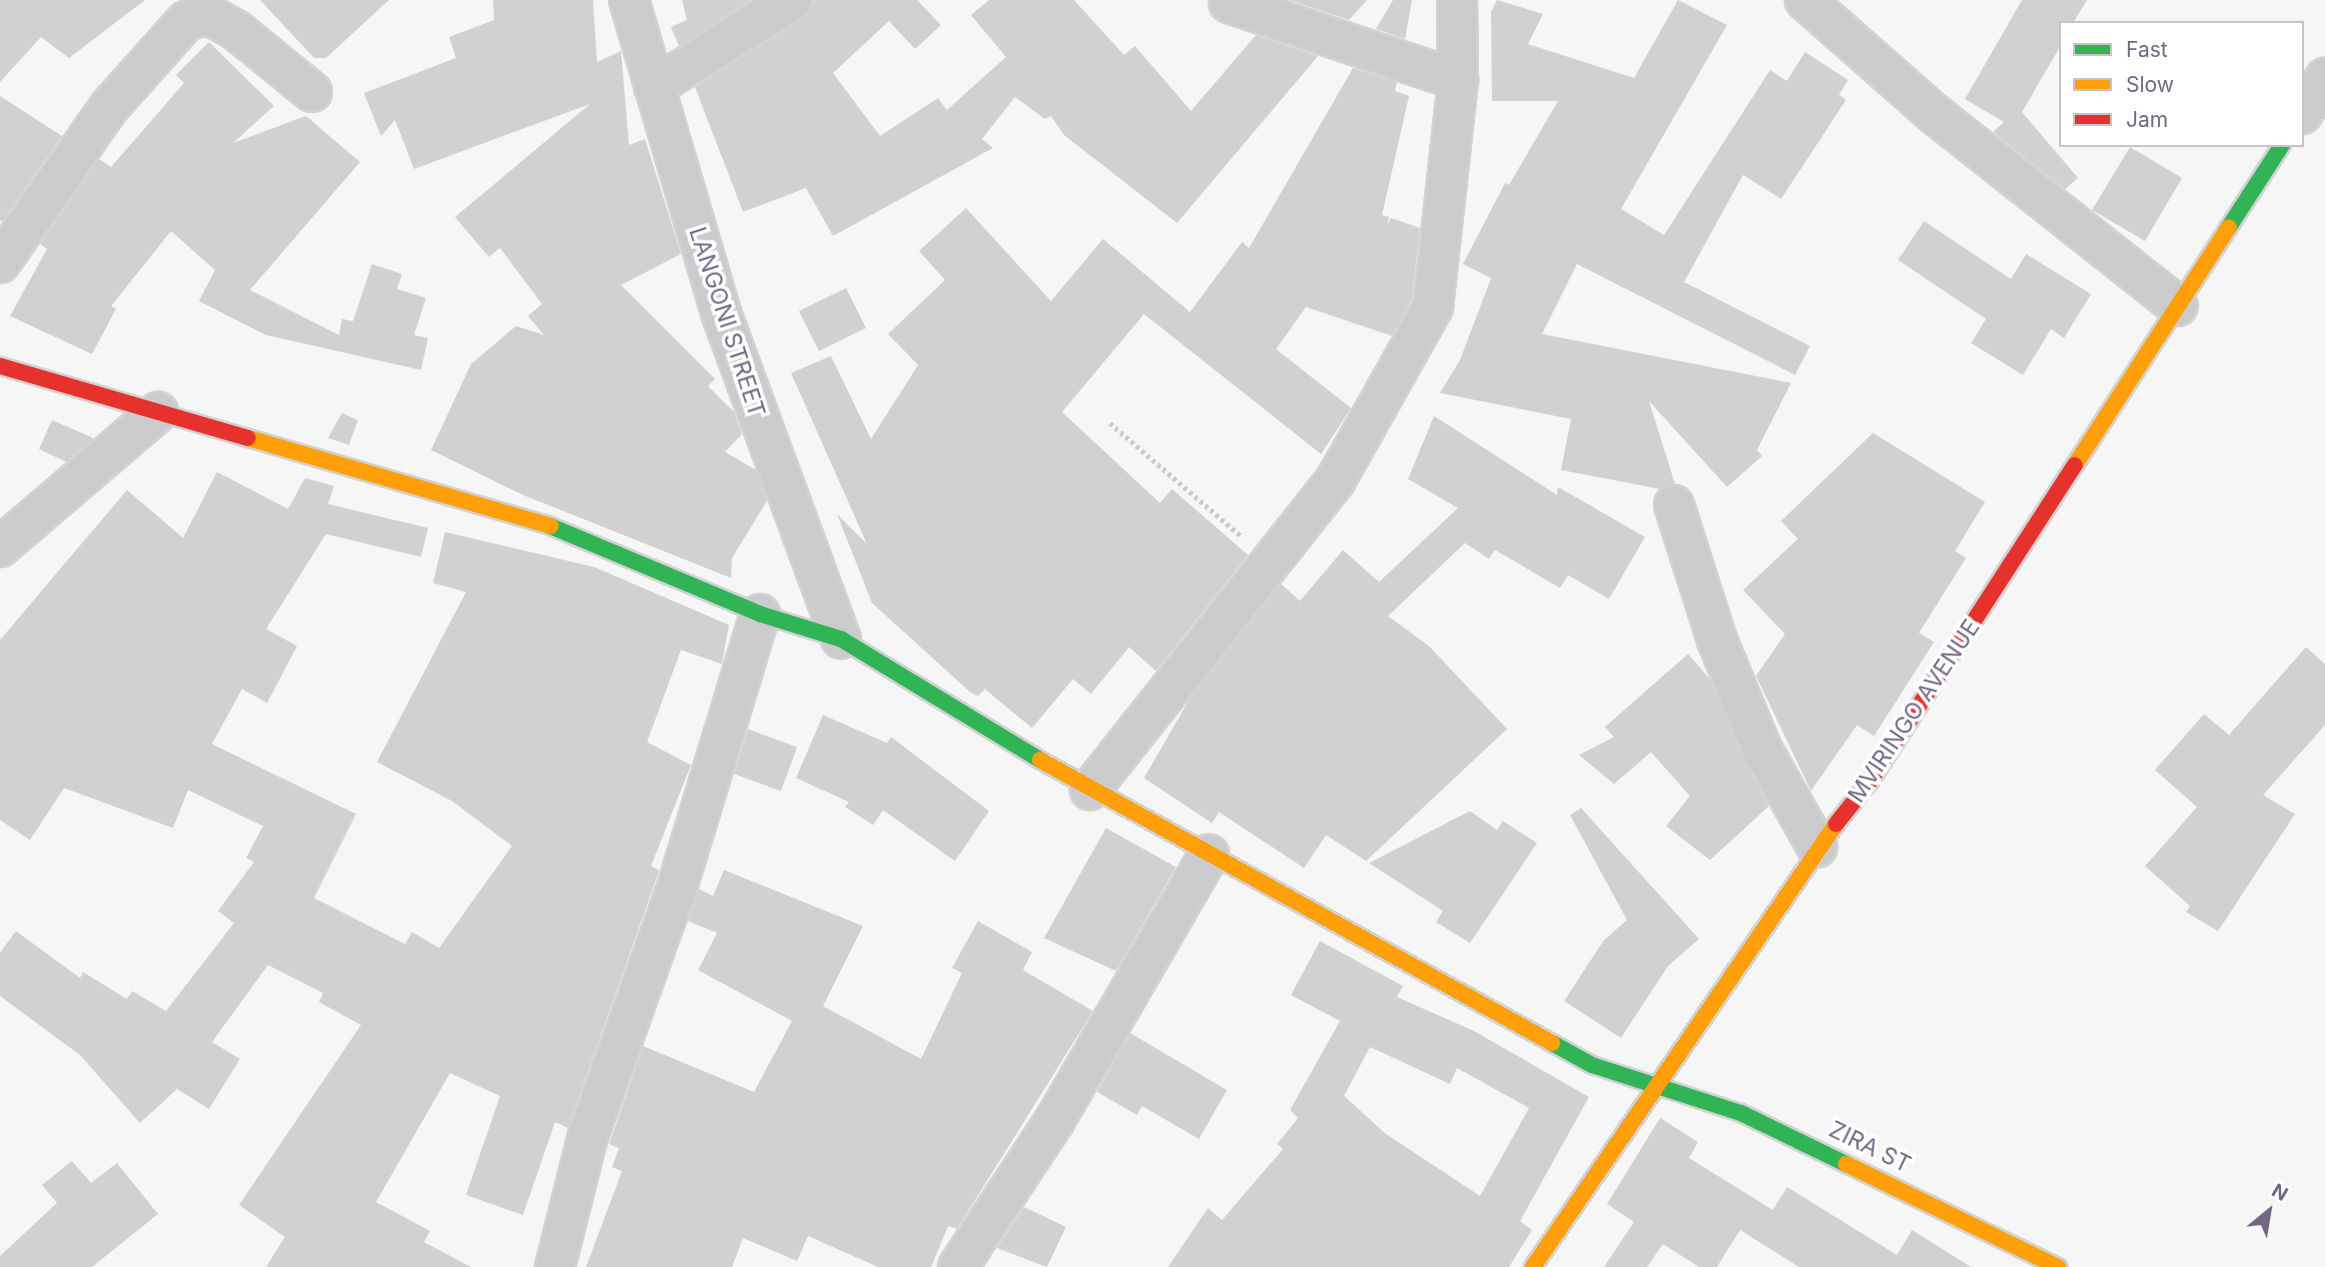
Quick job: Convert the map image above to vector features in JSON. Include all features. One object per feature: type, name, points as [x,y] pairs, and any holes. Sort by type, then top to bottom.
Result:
[{"type":"street","name":"LANGONI STREET","points":[[629,0],[721,313],[841,639]]},
{"type":"street","points":[[654,87],[792,0]]},
{"type":"street","points":[[1090,790],[1268,559],[1335,481],[1433,307],[1458,80],[1457,0]]},
{"type":"street","points":[[1804,0],[1932,112],[2178,306]]},
{"type":"street","points":[[1229,3],[1458,80]]},
{"type":"street","points":[[0,263],[110,106],[186,21],[207,14],[236,30],[312,92]]},
{"type":"street","points":[[2304,111],[2325,78]]},
{"type":"street","name":"MVIRINGO AVENUE","points":[[1533,1267],[1817,848],[1871,780],[2281,147]]},
{"type":"street","name":"ZIRA ST","points":[[0,366],[554,527],[760,614],[841,639],[1090,790],[1592,1065],[1741,1113],[2058,1267]]},
{"type":"street","points":[[0,547],[158,412]]},
{"type":"street","points":[[1674,505],[1717,640],[1761,747],[1817,848]]},
{"type":"street","points":[[555,1267],[588,1136],[678,884],[760,614]]},
{"type":"street","points":[[958,1267],[1055,1120],[1209,854]]},
{"type":"path","points":[[1110,423],[1268,559]]},
{"type":"building","points":[[0,0],[145,0],[69,58],[41,37],[0,82]]},
{"type":"building","points":[[260,0],[389,0],[326,58],[314,58]]},
{"type":"building","points":[[493,0],[593,0],[597,62],[621,51],[629,145],[645,139],[681,254],[621,285],[715,379],[708,386],[734,412],[742,434],[725,452],[756,470],[767,501],[732,558],[731,578],[523,495],[431,450],[471,364],[516,326],[544,335],[528,316],[542,304],[500,248],[489,257],[455,217],[590,104],[414,169],[395,120],[381,136],[364,93],[456,58],[449,37],[494,20]]},
{"type":"building","points":[[682,0],[751,0],[679,46],[671,27],[687,20]]},
{"type":"building","points":[[814,0],[917,0],[941,25],[915,49],[889,21],[833,73],[880,136],[938,98],[947,110],[1006,57],[971,15],[989,0],[1074,0],[1124,55],[1135,46],[1191,111],[1256,35],[1318,56],[1177,223],[1064,135],[1051,116],[1045,119],[1015,97],[982,139],[993,148],[833,236],[806,188],[743,212],[695,87],[804,18]]},
{"type":"building","points":[[1289,0],[1367,0],[1349,20]]},
{"type":"building","points":[[1393,0],[1412,0],[1405,39],[1376,29]]},
{"type":"building","points":[[1497,0],[1543,14],[1528,44],[1634,78],[1678,0],[1727,25],[1621,209],[1664,235],[1770,70],[1787,81],[1805,52],[1848,80],[1839,95],[1846,100],[1781,199],[1743,175],[1684,282],[1810,346],[1795,375],[1577,264],[1542,334],[1791,383],[1757,450],[1762,456],[1727,487],[1649,401],[1675,484],[1660,489],[1561,470],[1571,419],[1440,393],[1460,360],[1491,278],[1463,264],[1505,183],[1509,185],[1558,101],[1492,101],[1491,12]]},
{"type":"building","points":[[2022,0],[2087,0],[2074,21],[2059,21],[2059,48],[2022,112],[2078,178],[2065,189],[1993,132],[2004,122],[1965,99]]},
{"type":"building","points":[[209,42],[274,106],[233,143],[306,116],[360,162],[250,290],[339,335],[342,319],[353,321],[372,264],[402,274],[397,289],[426,298],[414,335],[428,338],[421,370],[266,335],[199,301],[215,270],[171,231],[111,306],[116,309],[92,354],[10,316],[47,249],[40,244],[99,159],[111,167],[184,83],[176,75]]},
{"type":"building","points":[[1353,68],[1397,82],[1395,91],[1409,96],[1382,215],[1389,217],[1387,226],[1391,218],[1420,228],[1412,300],[1392,336],[1306,307],[1276,349],[1351,408],[1321,454],[1144,314],[1062,412],[1160,503],[1172,489],[1248,555],[1156,671],[1129,647],[1091,694],[1073,679],[1032,728],[985,689],[978,696],[970,692],[872,603],[837,514],[867,544],[791,373],[831,356],[871,439],[918,365],[888,334],[945,280],[919,251],[966,208],[1051,301],[1103,239],[1190,312],[1242,242],[1249,248]]},
{"type":"building","points":[[0,96],[62,136],[2,222],[0,220]]},
{"type":"building","points":[[2130,147],[2182,178],[2145,241],[2092,210]]},
{"type":"building","points":[[1924,221],[2011,279],[2026,254],[2091,294],[2064,338],[2051,329],[2023,375],[1971,343],[1986,319],[1898,260]]},
{"type":"building","points":[[846,288],[866,328],[819,351],[799,311]]},
{"type":"building","points":[[342,413],[358,420],[349,445],[328,438]]},
{"type":"building","points":[[1434,416],[1557,495],[1558,487],[1645,537],[1609,599],[1568,575],[1560,588],[1495,550],[1489,559],[1465,543],[1388,616],[1429,646],[1507,729],[1366,861],[1326,835],[1304,868],[1219,812],[1212,823],[1144,778],[1189,700],[1281,584],[1300,601],[1343,550],[1379,582],[1458,508],[1408,479]]},
{"type":"building","points":[[52,420],[93,439],[66,462],[39,449]]},
{"type":"building","points":[[1873,433],[1985,502],[1955,551],[1966,558],[1919,633],[1934,642],[1874,736],[1857,725],[1811,791],[1756,676],[1785,634],[1743,590],[1798,539],[1781,521]]},
{"type":"building","points":[[217,472],[288,509],[305,478],[334,486],[328,504],[428,528],[421,557],[326,534],[266,629],[297,646],[267,703],[242,689],[212,744],[356,814],[314,898],[405,944],[412,932],[439,948],[512,846],[452,801],[377,762],[466,592],[433,583],[445,532],[594,567],[729,625],[722,664],[681,650],[647,742],[691,765],[651,866],[659,870],[657,877],[568,1128],[555,1122],[523,1215],[466,1195],[500,1096],[450,1073],[376,1202],[430,1231],[424,1242],[471,1267],[266,1267],[285,1237],[239,1205],[361,1025],[319,1002],[323,993],[268,965],[212,1042],[240,1059],[209,1109],[177,1089],[140,1123],[80,1055],[0,996],[0,953],[16,931],[80,978],[83,972],[127,999],[132,991],[166,1011],[234,923],[218,911],[254,862],[246,858],[263,826],[188,790],[173,828],[64,788],[30,840],[0,820],[0,640],[127,490],[183,538]]},
{"type":"building","points":[[2306,647],[2325,664],[2325,725],[2263,795],[2295,814],[2218,931],[2186,912],[2190,906],[2145,866],[2197,807],[2155,770],[2204,714],[2229,735]]},
{"type":"building","points":[[1688,654],[1709,678],[1769,806],[1710,860],[1666,826],[1690,796],[1651,752],[1614,784],[1579,755],[1614,737],[1605,727]]},
{"type":"building","points":[[823,715],[887,743],[891,737],[989,811],[955,861],[883,810],[873,825],[845,807],[849,802],[796,778]]},
{"type":"building","points":[[748,729],[797,747],[781,791],[734,774]]},
{"type":"building","points":[[1581,808],[1699,939],[1668,966],[1621,1038],[1564,1001],[1604,940],[1627,920],[1570,815]]},
{"type":"building","points":[[1470,811],[1497,830],[1503,821],[1537,843],[1470,943],[1436,922],[1443,911],[1369,863]]},
{"type":"building","points":[[1106,828],[1176,867],[1116,971],[1044,938]]},
{"type":"building","points":[[724,870],[863,926],[823,1006],[921,1059],[962,973],[952,968],[978,921],[1032,952],[1023,970],[1093,1011],[957,1229],[948,1226],[931,1267],[878,1267],[808,1236],[797,1261],[743,1238],[732,1267],[586,1267],[622,1171],[612,1167],[619,1148],[609,1144],[643,1046],[754,1092],[792,1021],[698,970],[717,933],[688,921],[699,889],[713,896]]},
{"type":"building","points":[[1320,941],[1403,986],[1397,997],[1474,1031],[1589,1097],[1520,1221],[1532,1230],[1509,1267],[1168,1267],[1208,1208],[1222,1220],[1283,1149],[1277,1144],[1298,1118],[1290,1110],[1340,1021],[1291,995]],"holes":[[[1370,1047],[1450,1084],[1457,1068],[1529,1108],[1480,1196],[1386,1134],[1344,1096]]]},
{"type":"building","points":[[1130,1033],[1227,1090],[1199,1139],[1142,1106],[1137,1115],[1097,1092]]},
{"type":"building","points":[[1660,1118],[1698,1142],[1689,1158],[1773,1210],[1787,1187],[1897,1255],[1912,1230],[1971,1267],[1799,1267],[1740,1230],[1717,1267],[1699,1267],[1663,1244],[1647,1267],[1604,1267],[1634,1222],[1607,1204]]},
{"type":"building","points":[[72,1161],[91,1183],[117,1163],[158,1214],[92,1267],[0,1267],[0,1256],[57,1203],[42,1185]]},
{"type":"building","points":[[1024,1207],[1066,1227],[1047,1267],[997,1248]]},
{"type":"traffic: fast","points":[[2229,227],[2281,147]]},
{"type":"traffic: fast","points":[[550,526],[760,614],[841,639],[1040,760]]},
{"type":"traffic: fast","points":[[1552,1043],[1592,1065],[1741,1113],[1846,1164]]},
{"type":"traffic: slow","points":[[2075,465],[2229,227]]},
{"type":"traffic: slow","points":[[248,438],[550,526]]},
{"type":"traffic: slow","points":[[1040,760],[1552,1043]]},
{"type":"traffic: slow","points":[[1533,1267],[1836,824]]},
{"type":"traffic: slow","points":[[1846,1164],[2058,1267]]},
{"type":"traffic: jam","points":[[0,366],[248,438]]},
{"type":"traffic: jam","points":[[1836,824],[1871,780],[2075,465]]}]
